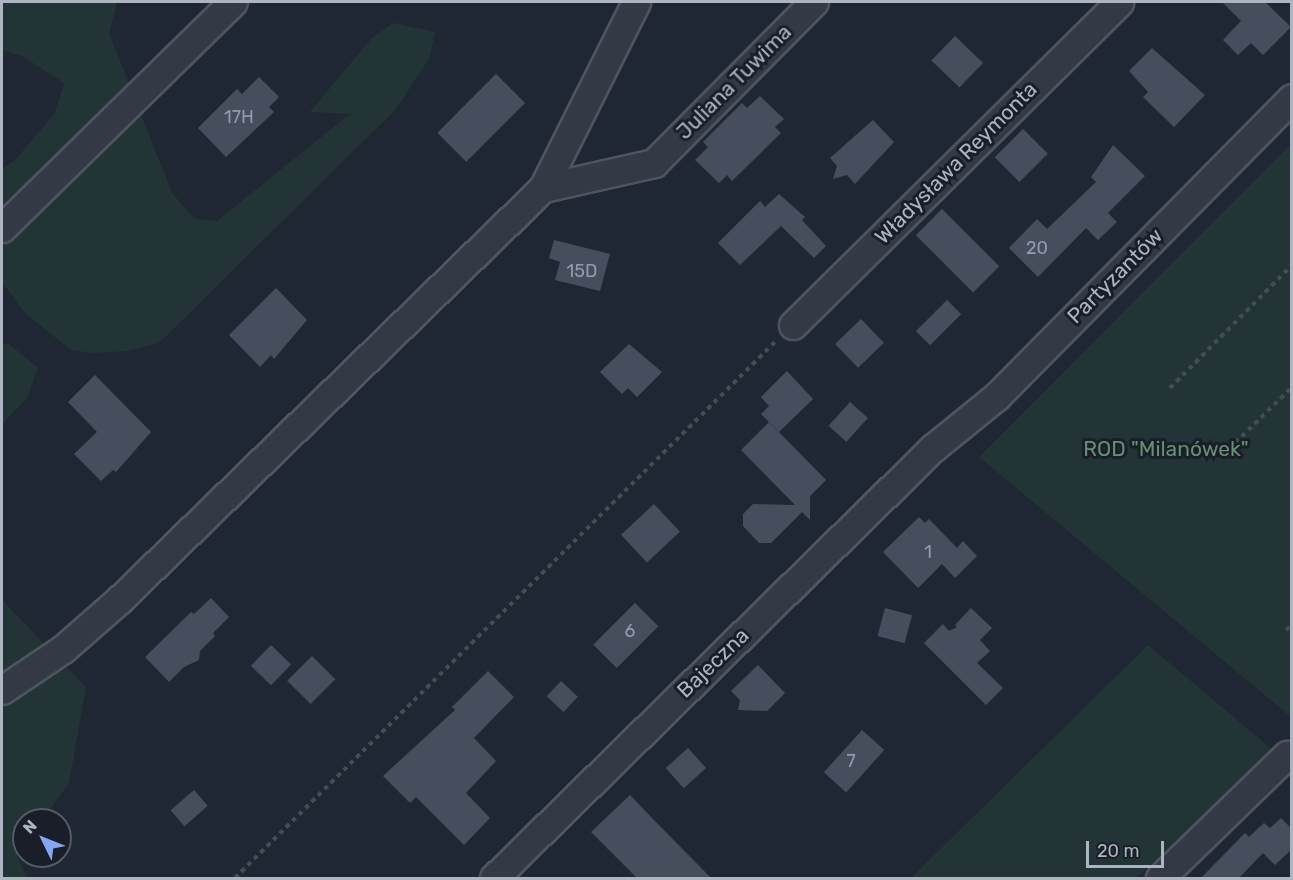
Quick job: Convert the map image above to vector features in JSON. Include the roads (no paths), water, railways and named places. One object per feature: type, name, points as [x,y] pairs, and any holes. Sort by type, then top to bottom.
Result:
[{"type":"street","points":[[2,228],[233,2]]},
{"type":"street","points":[[2,690],[63,649],[119,600],[543,188],[636,2]]},
{"type":"street","name":"Juliana Tuwima","points":[[543,188],[654,163],[814,2]]},
{"type":"street","name":"Władysława Reymonta","points":[[793,325],[1119,2]]},
{"type":"street","name":"Partyzantów","points":[[933,448],[997,396],[1292,98]]},
{"type":"street","name":"Bajeczna","points":[[494,879],[933,448]]},
{"type":"street","points":[[1160,879],[1287,754]]},
{"type":"park label","name":"ROD \"Milanówek\"","points":[[1166,449]]}]
